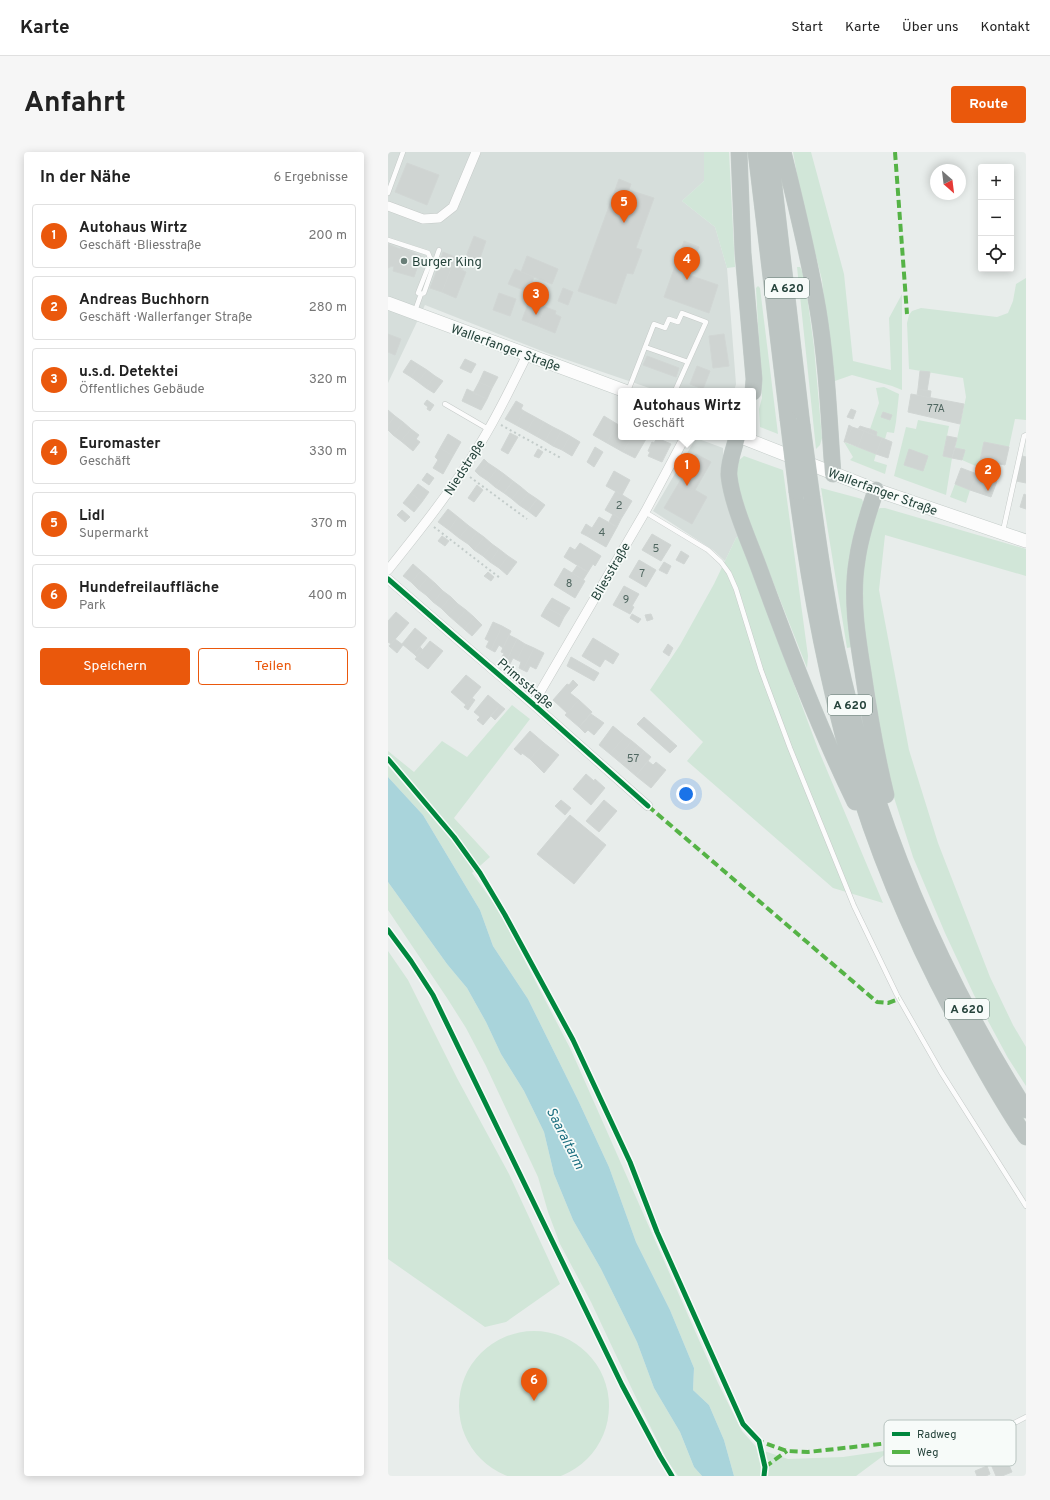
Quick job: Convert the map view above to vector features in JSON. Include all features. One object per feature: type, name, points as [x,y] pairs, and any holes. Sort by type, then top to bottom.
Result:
[{"type":"highway","points":[[739,152],[743,253],[754,379],[753,388]]},
{"type":"highway","name":"A 620","points":[[756,152],[795,422],[812,498],[830,614],[845,688],[865,760],[900,866],[949,974],[998,1065],[1026,1110]]},
{"type":"highway","name":"A 620","points":[[770,152],[795,422],[797,492],[806,560],[830,685],[852,765],[888,870],[936,981],[986,1072],[1026,1137]]},
{"type":"highway","points":[[783,152],[818,310],[828,390],[833,474]]},
{"type":"highway","points":[[736,440],[730,462],[729,475],[738,510],[816,714],[843,777],[888,870]]},
{"type":"highway","points":[[876,490],[862,538],[854,584],[859,652],[875,748],[888,803],[917,904]]},
{"type":"main road","name":"Wallerfanger Straße","points":[[388,303],[618,388]]},
{"type":"main road","name":"Wallerfanger Straße","points":[[748,440],[876,490],[1026,541]]},
{"type":"street","points":[[388,206],[423,219],[438,218],[453,207],[476,152]]},
{"type":"street","name":"Niedstraße","points":[[388,570],[426,522],[462,472],[493,421],[527,355]]},
{"type":"street","name":"Bliesstraße","points":[[533,704],[645,512],[683,440]]},
{"type":"street","name":"Primsstraße","points":[[388,579],[533,704],[648,806]]},
{"type":"lane","points":[[388,193],[403,152]]},
{"type":"lane","points":[[388,240],[428,253],[430,257],[431,260],[415,313]]},
{"type":"lane","points":[[420,294],[424,294],[439,250]]},
{"type":"lane","points":[[629,388],[654,324],[666,328],[669,319],[678,322],[682,313],[706,322],[676,388]]},
{"type":"lane","points":[[645,347],[688,362]]},
{"type":"lane","points":[[445,404],[488,429]]},
{"type":"lane","points":[[1002,533],[1024,436],[1026,435]]},
{"type":"lane","points":[[645,512],[708,550],[721,562],[729,573],[736,589],[761,670],[790,748],[854,906],[897,995],[941,1072],[1026,1206]]},
{"type":"lane","points":[[1016,1422],[1026,1417]]},
{"type":"path","points":[[493,421],[561,458]]},
{"type":"path","points":[[462,472],[527,519]]},
{"type":"path","points":[[426,522],[500,578]]},
{"type":"path","points":[[388,930],[411,961],[433,995],[622,1385],[672,1476]]},
{"type":"shaded area","points":[[388,152],[704,152],[704,181],[682,201],[715,227],[727,268],[736,384],[735,388],[649,388],[547,353],[425,305],[388,383]]},
{"type":"shaded area","points":[[695,440],[701,440],[723,448],[723,461],[739,536],[736,538],[725,561],[713,550],[653,511]]},
{"type":"green space","points":[[704,152],[729,152],[735,267],[727,268],[715,227],[682,201],[704,181]]},
{"type":"green space","points":[[793,152],[811,152],[844,274],[853,361],[891,370],[889,318],[902,294],[902,390],[852,375],[832,382],[822,280],[801,197]]},
{"type":"green space","points":[[797,267],[800,267],[805,281],[814,347],[822,438],[820,445],[816,449]]},
{"type":"green space","points":[[1026,278],[1026,420],[1015,419],[1009,447],[984,442],[978,467],[962,460],[964,450],[955,448],[966,397],[963,378],[909,369],[907,323],[909,315],[912,311],[921,308],[997,317],[1008,313],[1013,301],[1016,284]]},
{"type":"green space","points":[[758,286],[760,288],[778,434],[760,427],[759,409],[762,398],[756,288]]},
{"type":"green space","points":[[884,387],[899,394],[894,433],[887,432],[885,439],[876,436],[877,432],[870,429],[879,403],[876,388]]},
{"type":"green space","points":[[918,420],[949,426],[943,456],[952,458],[946,495],[894,476],[906,427],[916,429]]},
{"type":"green space","points":[[844,442],[876,454],[874,461],[887,465],[885,474],[850,460],[853,457]]},
{"type":"green space","points":[[744,456],[783,470],[808,656],[807,668],[745,511],[736,477],[737,462]]},
{"type":"green space","points":[[955,484],[970,490],[966,503],[950,497]]},
{"type":"green space","points":[[821,488],[862,499],[864,505],[852,647],[847,648]]},
{"type":"green space","points":[[880,508],[885,508],[1026,549],[1026,576],[885,535],[879,590],[909,750],[938,843],[990,977],[1013,1025],[1026,1047],[1026,1086],[1008,1058],[974,995],[945,933],[913,857],[890,785],[861,620],[861,587],[864,558],[876,512]]},
{"type":"green space","points":[[739,536],[818,749],[883,903],[833,888],[687,761],[703,742],[650,690],[680,645],[714,584],[736,538]]},
{"type":"green space","points":[[512,705],[530,719],[454,818],[490,857],[472,873],[498,909],[571,1050],[718,1383],[742,1431],[758,1449],[788,1459],[843,1457],[884,1451],[884,1455],[856,1476],[734,1476],[724,1440],[709,1405],[693,1390],[694,1368],[670,1310],[636,1242],[609,1167],[578,1100],[528,999],[493,946],[480,910],[423,815],[388,777],[388,751],[414,772],[442,741],[467,757]]},
{"type":"green space","points":[[388,882],[447,964],[467,988],[486,1022],[501,1054],[524,1091],[544,1132],[554,1174],[573,1220],[601,1269],[637,1342],[654,1388],[680,1432],[694,1467],[702,1476],[678,1476],[667,1460],[591,1302],[560,1244],[548,1212],[538,1177],[486,1066],[466,1028],[388,910]]},
{"type":"green space","points":[[388,951],[408,980],[457,1078],[509,1174],[560,1284],[506,1322],[485,1327],[388,1259]]},
{"type":"green space","points":[[527,1331],[541,1331],[556,1334],[569,1340],[582,1348],[592,1358],[606,1384],[609,1406],[608,1421],[603,1435],[592,1454],[582,1464],[556,1478],[541,1481],[527,1481],[512,1478],[499,1472],[486,1464],[476,1454],[462,1428],[459,1413],[459,1399],[462,1384],[468,1371],[476,1358],[486,1348],[512,1334]]},
{"type":"water","name":"Saaraltarm","points":[[388,777],[423,815],[480,910],[493,946],[528,999],[578,1100],[609,1167],[636,1242],[670,1310],[694,1368],[693,1390],[709,1405],[724,1440],[734,1476],[702,1476],[694,1467],[680,1432],[654,1388],[637,1342],[601,1269],[573,1220],[554,1174],[544,1132],[524,1091],[501,1054],[486,1022],[467,988],[447,964],[388,882]]},
{"type":"building","points":[[407,163],[439,175],[427,205],[395,192]]},
{"type":"building","points":[[619,179],[631,184],[629,190],[654,198],[636,248],[642,250],[633,274],[627,273],[616,304],[578,291]]},
{"type":"building","points":[[474,236],[486,241],[478,264],[465,259]]},
{"type":"building","points":[[684,241],[699,247],[689,275],[718,285],[709,313],[664,297]]},
{"type":"building","name":"Burger King","points":[[388,244],[400,249],[401,247],[421,256],[414,277],[393,271],[394,267],[392,266],[388,268]]},
{"type":"building","points":[[443,252],[465,261],[462,270],[440,262]]},
{"type":"building","points":[[527,256],[558,269],[552,284],[521,272]]},
{"type":"building","points":[[440,262],[452,266],[442,292],[430,288]]},
{"type":"building","points":[[452,266],[466,272],[456,298],[442,292]]},
{"type":"building","points":[[515,269],[534,277],[528,292],[508,284]]},
{"type":"building","points":[[563,288],[573,292],[568,305],[558,301]]},
{"type":"building","points":[[499,293],[516,299],[510,316],[493,310]]},
{"type":"building","points":[[528,304],[536,307],[537,304],[545,307],[538,326],[522,320]]},
{"type":"building","points":[[545,307],[556,311],[555,314],[561,317],[555,333],[538,326]]},
{"type":"building","points":[[388,334],[401,339],[395,355],[388,352]]},
{"type":"building","points":[[724,334],[729,366],[713,368],[709,336]]},
{"type":"building","points":[[647,356],[679,368],[676,377],[643,365]]},
{"type":"building","points":[[465,359],[476,364],[471,373],[460,368]]},
{"type":"building","points":[[411,360],[419,365],[411,377],[403,372]]},
{"type":"building","points":[[419,365],[427,370],[418,382],[411,377]]},
{"type":"building","points":[[697,366],[710,371],[703,388],[690,384]]},
{"type":"building","points":[[427,370],[435,376],[426,388],[418,382]]},
{"type":"building","points":[[484,371],[498,377],[492,388],[479,382]]},
{"type":"building","points":[[920,371],[930,372],[927,391],[918,389]]},
{"type":"building","points":[[435,376],[443,381],[434,393],[426,388]]},
{"type":"building","points":[[479,382],[492,388],[487,399],[473,393]]},
{"type":"building","points":[[467,389],[487,399],[481,410],[462,401]]},
{"type":"building","points":[[918,389],[931,391],[930,398],[917,395]]},
{"type":"building","points":[[911,394],[964,404],[960,424],[908,412]]},
{"type":"building","points":[[427,400],[434,405],[430,411],[424,404]]},
{"type":"building","points":[[516,401],[523,405],[521,409],[524,411],[516,425],[505,419]]},
{"type":"building","points":[[851,409],[856,411],[853,419],[847,417]]},
{"type":"building","points":[[388,410],[395,416],[388,425]]},
{"type":"building","points":[[524,411],[535,417],[527,431],[516,425]]},
{"type":"building","points":[[883,412],[892,415],[890,420],[881,417]]},
{"type":"building","points":[[395,416],[403,422],[393,435],[388,430],[388,425]]},
{"type":"building","points":[[604,416],[617,424],[607,443],[593,435]]},
{"type":"building","points":[[535,417],[544,422],[536,436],[527,431]]},
{"type":"building","points":[[403,422],[411,429],[401,441],[393,435]]},
{"type":"building","points":[[544,422],[553,427],[545,441],[536,436]]},
{"type":"building","points":[[617,424],[618,440],[630,440],[623,452],[607,443]]},
{"type":"building","points":[[849,425],[852,427],[846,442],[844,442]]},
{"type":"building","points":[[860,426],[866,428],[864,431],[858,429]]},
{"type":"building","points":[[553,427],[561,431],[553,446],[545,441]]},
{"type":"building","points":[[852,427],[864,431],[858,447],[846,442]]},
{"type":"building","points":[[866,428],[870,429],[868,433],[864,431]]},
{"type":"building","points":[[411,429],[419,435],[416,439],[420,442],[413,451],[401,441]]},
{"type":"building","points":[[870,429],[877,432],[876,436],[868,433]]},
{"type":"building","points":[[561,431],[570,436],[562,450],[553,446]]},
{"type":"building","points":[[864,431],[882,438],[876,454],[858,447]]},
{"type":"building","points":[[510,433],[518,437],[508,454],[501,450]]},
{"type":"building","points":[[448,434],[461,442],[453,456],[440,448]]},
{"type":"building","points":[[570,436],[580,442],[572,456],[562,450]]},
{"type":"building","points":[[947,436],[957,438],[952,458],[943,456]]},
{"type":"building","points":[[882,438],[892,442],[888,458],[876,454]]},
{"type":"building","points":[[630,440],[645,440],[635,458],[623,452]]},
{"type":"building","points":[[656,440],[662,440],[671,444],[662,462],[648,456],[650,452],[648,451],[652,442],[654,443]]},
{"type":"building","points":[[984,442],[1009,447],[1005,465],[980,460]]},
{"type":"building","points":[[595,447],[603,452],[594,467],[587,462]]},
{"type":"building","points":[[440,448],[453,456],[443,474],[433,468],[438,460],[435,457]]},
{"type":"building","points":[[955,448],[965,450],[962,460],[952,458]]},
{"type":"building","points":[[538,449],[543,452],[539,458],[534,456]]},
{"type":"building","points":[[909,449],[928,456],[923,471],[904,465]]},
{"type":"building","points":[[696,454],[711,462],[695,490],[707,497],[692,524],[664,508]]},
{"type":"building","points":[[1022,456],[1026,457],[1026,483],[1016,481]]},
{"type":"building","points":[[484,459],[488,463],[479,475],[475,471]]},
{"type":"building","points":[[980,460],[989,462],[987,474],[978,471]]},
{"type":"building","points":[[488,463],[497,469],[488,481],[479,475]]},
{"type":"building","points":[[961,468],[977,474],[970,490],[955,484]]},
{"type":"building","points":[[497,469],[504,474],[495,487],[488,481]]},
{"type":"building","points":[[614,471],[630,480],[622,495],[606,486]]},
{"type":"building","points":[[978,471],[992,476],[991,479],[997,481],[991,497],[970,490]]},
{"type":"building","points":[[427,473],[434,478],[429,485],[422,480]]},
{"type":"building","points":[[504,474],[513,481],[504,493],[495,487]]},
{"type":"building","points":[[513,481],[521,487],[512,499],[504,493]]},
{"type":"building","points":[[418,484],[429,492],[422,502],[411,493]]},
{"type":"building","points":[[477,485],[483,490],[474,502],[468,498]]},
{"type":"building","points":[[521,487],[528,493],[519,505],[512,499]]},
{"type":"building","points":[[616,491],[632,501],[621,519],[605,510]]},
{"type":"building","points":[[411,493],[422,502],[414,512],[403,503]]},
{"type":"building","points":[[528,493],[537,499],[528,511],[519,505]]},
{"type":"building","points":[[1024,494],[1026,495],[1026,509],[1020,507]]},
{"type":"building","points":[[537,499],[545,505],[536,517],[528,511]]},
{"type":"building","points":[[448,509],[458,517],[449,530],[438,522]]},
{"type":"building","points":[[402,510],[410,517],[405,522],[397,515]]},
{"type":"building","points":[[613,514],[621,519],[617,527],[609,522]]},
{"type":"building","points":[[458,517],[469,526],[459,538],[449,530]]},
{"type":"building","points":[[599,517],[617,527],[606,547],[587,536]]},
{"type":"building","points":[[586,524],[592,528],[587,536],[581,533]]},
{"type":"building","points":[[469,526],[477,532],[468,544],[459,538]]},
{"type":"building","points":[[477,532],[484,537],[474,550],[468,544]]},
{"type":"building","points":[[652,534],[671,545],[661,561],[642,550]]},
{"type":"building","points":[[442,536],[449,541],[445,546],[438,541]]},
{"type":"building","points":[[484,537],[492,544],[483,556],[474,550]]},
{"type":"building","points":[[580,543],[601,556],[595,566],[593,564],[588,572],[564,557],[570,547],[575,550]]},
{"type":"building","points":[[492,544],[499,549],[490,562],[483,556]]},
{"type":"building","points":[[499,549],[508,556],[499,568],[490,562]]},
{"type":"building","points":[[681,551],[689,556],[684,564],[676,560]]},
{"type":"building","points":[[508,556],[517,562],[507,575],[499,568]]},
{"type":"building","points":[[639,560],[656,570],[646,587],[629,577]]},
{"type":"building","points":[[664,562],[671,566],[667,574],[659,570]]},
{"type":"building","points":[[413,564],[421,571],[411,582],[403,576]]},
{"type":"building","points":[[577,566],[588,572],[583,580],[572,573]]},
{"type":"building","points":[[564,568],[585,581],[575,598],[554,585]]},
{"type":"building","points":[[421,571],[428,577],[418,589],[411,582]]},
{"type":"building","points":[[488,572],[494,577],[491,581],[484,576]]},
{"type":"building","points":[[428,577],[436,584],[426,595],[418,589]]},
{"type":"building","points":[[436,584],[443,591],[433,602],[426,595]]},
{"type":"building","points":[[624,586],[639,594],[632,606],[634,607],[630,614],[613,605]]},
{"type":"building","points":[[443,591],[451,597],[441,608],[433,602]]},
{"type":"building","points":[[451,597],[458,604],[448,615],[441,608]]},
{"type":"building","points":[[552,598],[570,608],[564,617],[546,607]]},
{"type":"building","points":[[458,604],[466,610],[456,622],[448,615]]},
{"type":"building","points":[[546,607],[564,617],[559,627],[541,616]]},
{"type":"building","points":[[466,610],[474,617],[464,629],[456,622]]},
{"type":"building","points":[[396,612],[409,623],[391,644],[388,642],[388,621]]},
{"type":"building","points":[[632,614],[641,619],[638,623],[630,618]]},
{"type":"building","points":[[651,614],[653,619],[647,621],[645,615]]},
{"type":"building","points":[[474,617],[482,625],[472,636],[464,629]]},
{"type":"building","points":[[493,622],[502,626],[491,650],[486,647],[489,641],[485,639]]},
{"type":"building","points":[[502,626],[511,631],[503,648],[499,645],[495,652],[491,650]]},
{"type":"building","points":[[415,628],[427,638],[414,654],[402,644]]},
{"type":"building","points":[[509,635],[517,639],[506,662],[501,659],[504,653],[501,652]]},
{"type":"building","points":[[593,638],[619,654],[613,664],[605,659],[600,667],[582,656]]},
{"type":"building","points":[[395,639],[403,645],[397,653],[389,646]]},
{"type":"building","points":[[517,639],[525,644],[517,660],[513,658],[510,664],[506,662]]},
{"type":"building","points":[[430,641],[443,651],[428,669],[415,659]]},
{"type":"building","points":[[525,644],[534,648],[523,670],[519,668],[521,662],[517,660]]},
{"type":"building","points":[[668,644],[673,648],[669,656],[663,652]]},
{"type":"building","points":[[420,647],[423,650],[417,657],[414,654]]},
{"type":"building","points":[[534,648],[544,653],[536,669],[530,666],[527,672],[523,670]]},
{"type":"building","points":[[571,657],[599,673],[594,681],[567,666]]},
{"type":"building","points":[[466,675],[481,687],[466,705],[451,692]]},
{"type":"building","points":[[573,680],[578,685],[570,693],[579,700],[567,713],[553,700],[567,684],[569,685]]},
{"type":"building","points":[[488,695],[500,705],[483,725],[477,720],[480,717],[474,712]]},
{"type":"building","points":[[472,698],[475,700],[468,710],[464,707]]},
{"type":"building","points":[[579,700],[592,712],[579,727],[565,715]]},
{"type":"building","points":[[500,705],[505,709],[495,720],[491,716]]},
{"type":"building","points":[[591,714],[604,723],[594,735],[588,730],[585,733],[579,727]]},
{"type":"building","points":[[644,717],[677,746],[670,753],[637,724]]},
{"type":"building","points":[[613,726],[625,736],[610,754],[599,745]]},
{"type":"building","points":[[530,731],[544,743],[530,759],[522,753],[521,755],[514,749]]},
{"type":"building","points":[[625,736],[632,741],[616,759],[610,754]]},
{"type":"building","points":[[632,741],[638,746],[622,764],[616,759]]},
{"type":"building","points":[[544,743],[559,755],[544,773],[530,759]]},
{"type":"building","points":[[638,746],[644,751],[629,770],[622,764]]},
{"type":"building","points":[[644,751],[651,757],[636,776],[629,770]]},
{"type":"building","points":[[648,761],[653,765],[656,762],[666,770],[651,788],[636,776]]},
{"type":"building","points":[[586,774],[594,781],[595,779],[605,788],[591,805],[573,789]]},
{"type":"building","points":[[561,800],[571,808],[565,815],[555,806]]},
{"type":"building","points":[[604,800],[617,811],[599,832],[586,821]]},
{"type":"building","points":[[570,815],[606,845],[574,884],[537,854]]},
{"type":"building","points":[[987,1466],[990,1474],[986,1476],[977,1476],[975,1471]]},
{"type":"building","points":[[992,1466],[1009,1466],[1012,1472],[1002,1476],[996,1476]]},
{"type":"marked path","points":[[895,152],[907,314]]},
{"type":"marked path","points":[[648,806],[877,1002],[888,1003],[899,999]]},
{"type":"marked path","points":[[757,1438],[759,1441],[787,1451],[808,1452],[884,1444]]},
{"type":"marked path","points":[[765,1467],[787,1451]]},
{"type":"cycle path","points":[[388,579],[533,704],[648,806]]},
{"type":"cycle path","points":[[388,759],[454,837],[480,873],[505,915],[573,1040],[630,1162],[657,1232],[743,1424],[759,1441],[765,1467],[764,1476]]},
{"type":"cycle path","points":[[388,930],[411,961],[433,995],[622,1385],[672,1476]]},
{"type":"place","name":"Lidl","points":[[624,223]]},
{"type":"place","name":"Burger King","points":[[404,261]]},
{"type":"place","name":"Euromaster","points":[[687,280]]},
{"type":"place","name":"u.s.d. Detektei","points":[[536,315]]},
{"type":"place","name":"Autohaus Wirtz","points":[[687,486]]},
{"type":"place","name":"Andreas Buchhorn","points":[[988,491]]},
{"type":"place","name":"Hundefreilauffläche","points":[[534,1401]]}]
